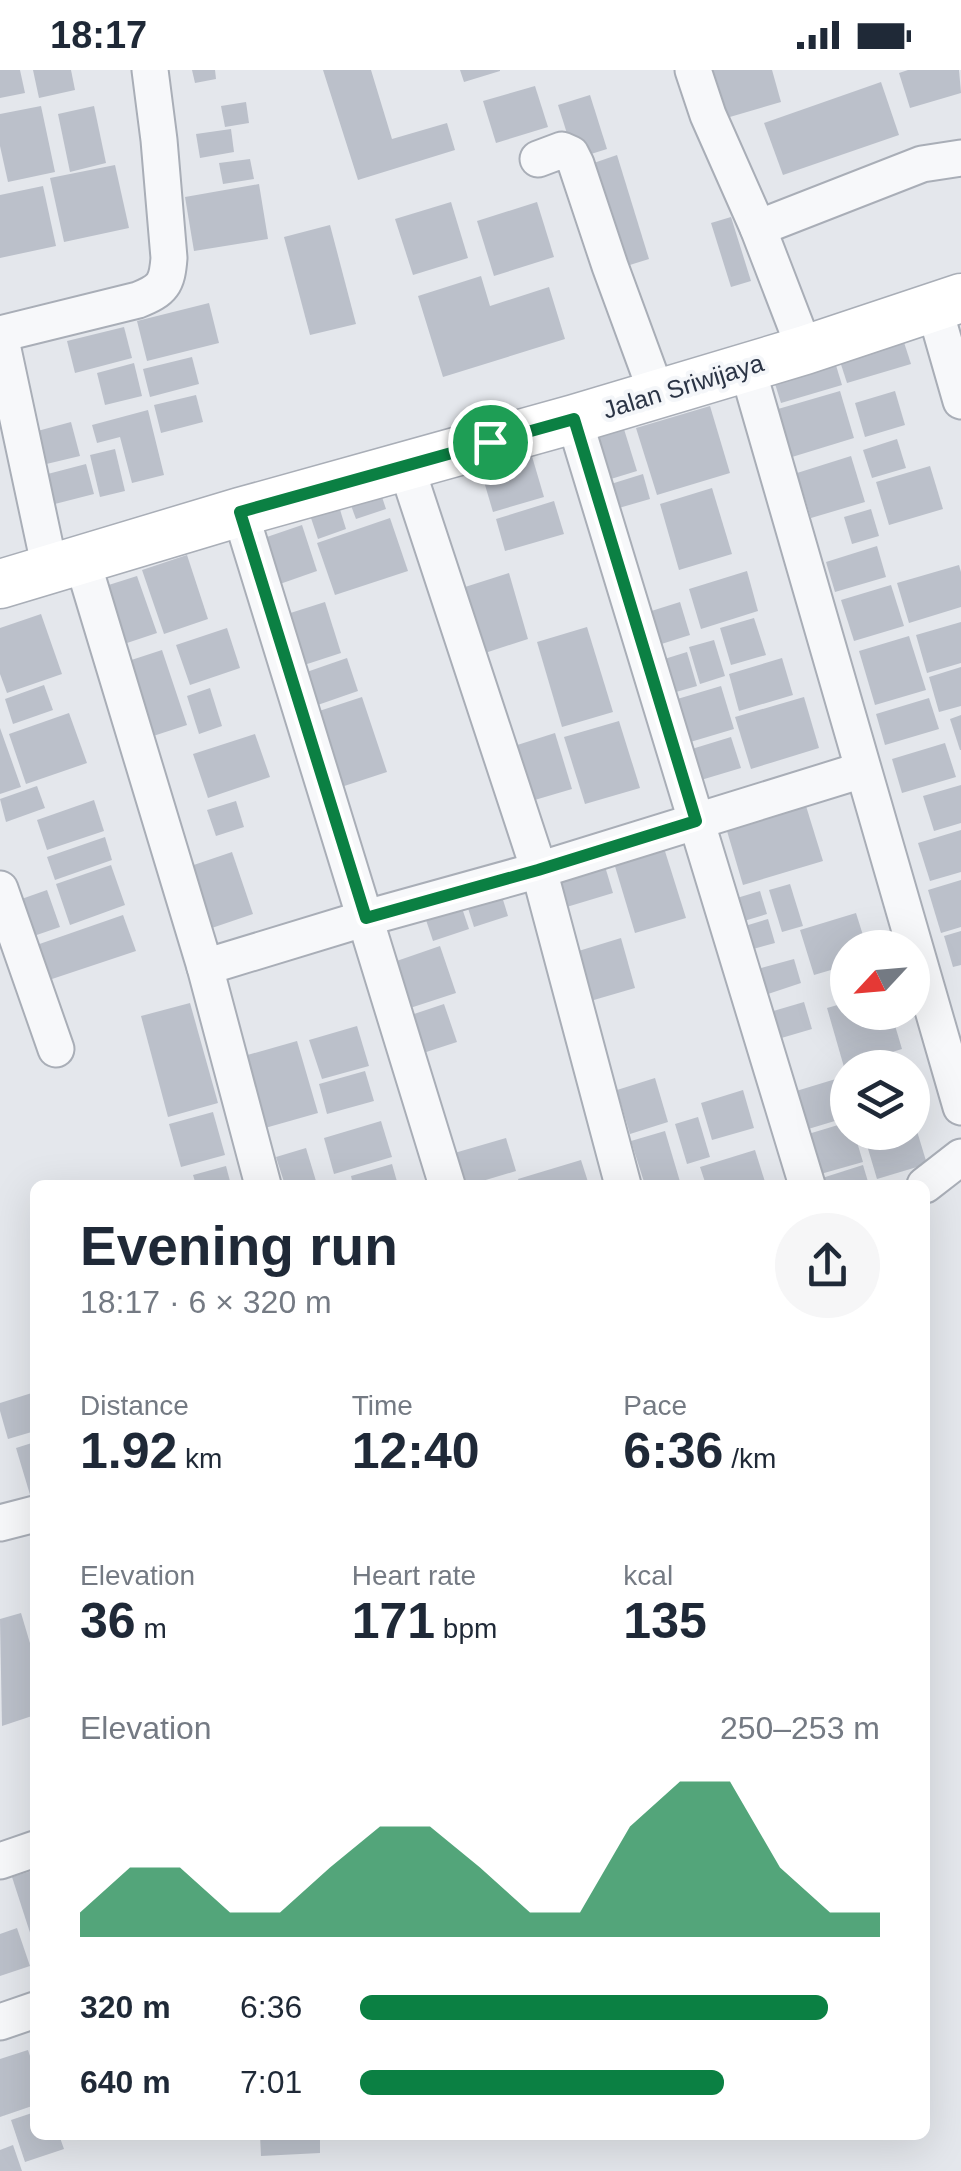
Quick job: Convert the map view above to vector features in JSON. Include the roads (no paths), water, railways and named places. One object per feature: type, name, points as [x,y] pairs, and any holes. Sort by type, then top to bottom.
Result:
[{"type":"street","points":[[150,70],[169,258],[167,277],[154,294],[138,300],[0,335],[66,565],[205,967],[262,1180]]},
{"type":"street","points":[[693,70],[804,350]]},
{"type":"street","points":[[538,159],[562,150],[571,154],[657,394]]},
{"type":"street","points":[[758,228],[922,164],[961,158]]},
{"type":"street","points":[[947,303],[961,400]]},
{"type":"street","name":"Jalan Sriwijaya","points":[[0,584],[574,419],[947,303]]},
{"type":"street","points":[[748,367],[961,1107]]},
{"type":"street","points":[[574,419],[805,1180]]},
{"type":"street","points":[[406,466],[538,870],[622,1180]]},
{"type":"street","points":[[240,512],[445,1180]]},
{"type":"street","points":[[205,967],[862,770]]},
{"type":"street","points":[[0,888],[56,1049]]},
{"type":"street","points":[[930,1182],[961,1158]]},
{"type":"street","points":[[0,1523],[30,1515]]},
{"type":"street","points":[[0,1861],[30,1851]]},
{"type":"street","points":[[0,2022],[30,2012]]}]
